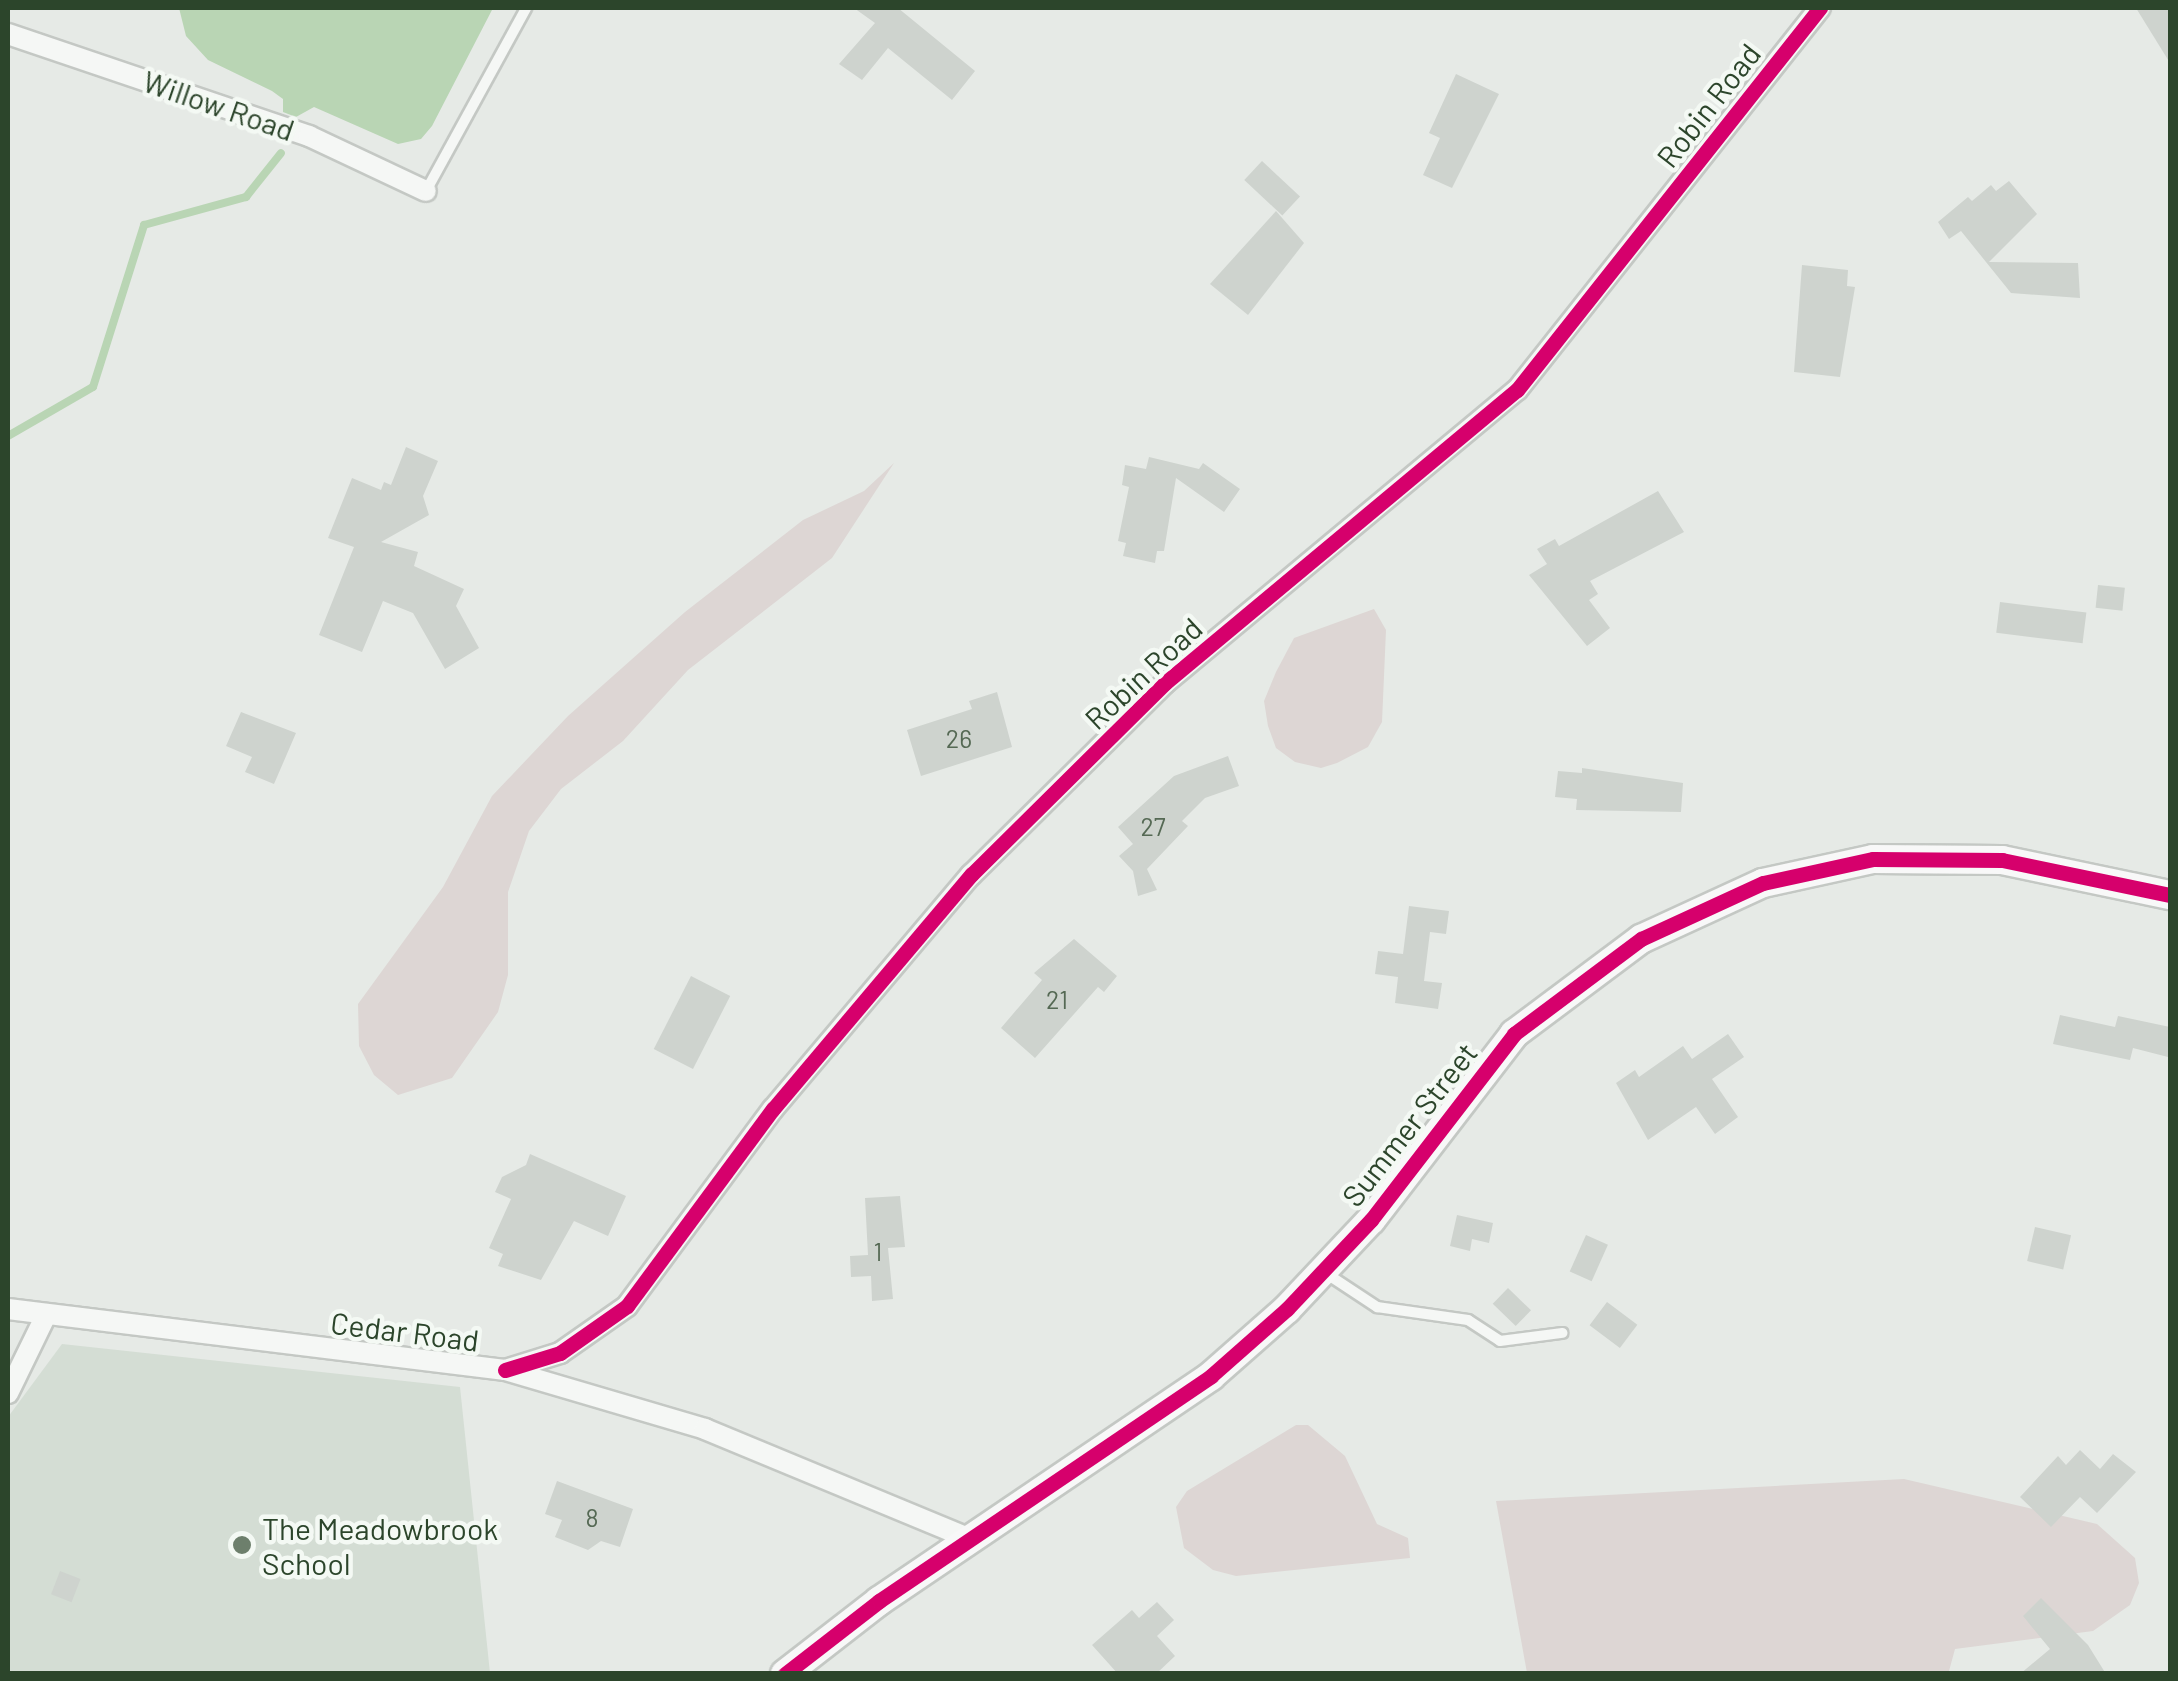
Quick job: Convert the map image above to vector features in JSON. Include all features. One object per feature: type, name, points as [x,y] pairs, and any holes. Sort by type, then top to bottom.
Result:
[{"type":"street","name":"Robin Road","points":[[505,1370],[560,1352],[627,1306],[773,1109],[971,875],[1165,683],[1518,390],[1820,8]]},
{"type":"street","name":"Willow Road","points":[[8,34],[308,136],[426,191]]},
{"type":"street","name":"Summer Street","points":[[784,1674],[970,1539],[1211,1376],[1323,1272],[1432,1145],[1514,1034],[1641,939],[1699,909],[1813,868],[1934,855],[2002,860],[2170,895]]},
{"type":"street","name":"Cedar Road","points":[[8,1309],[45,1317],[505,1370],[705,1429],[970,1539]]},
{"type":"street","points":[[8,1393],[45,1317]]},
{"type":"lane","points":[[426,191],[526,8]]},
{"type":"lane","points":[[1323,1272],[1378,1307],[1468,1320],[1500,1342],[1562,1333]]},
{"type":"shaded area","points":[[179,8],[493,8],[432,126],[421,139],[398,144],[314,107],[296,117],[283,112],[283,99],[272,91],[208,60],[186,36]]},
{"type":"shaded area","points":[[894,463],[832,558],[688,670],[623,741],[561,789],[529,831],[508,892],[508,975],[498,1012],[452,1078],[398,1095],[374,1075],[359,1046],[358,1004],[443,887],[492,796],[568,716],[685,612],[803,520],[864,491]]},
{"type":"shaded area","points":[[1374,609],[1386,630],[1382,722],[1368,747],[1337,763],[1321,768],[1295,762],[1276,748],[1268,726],[1264,701],[1276,672],[1294,638]]},
{"type":"shaded area","name":"The Meadowbrook School","points":[[62,1344],[460,1387],[490,1673],[8,1673],[8,1417]]},
{"type":"shaded area","points":[[1296,1425],[1308,1425],[1345,1456],[1377,1524],[1408,1538],[1410,1558],[1236,1576],[1213,1570],[1184,1548],[1176,1507],[1187,1491]]},
{"type":"shaded area","points":[[1904,1479],[2097,1524],[2135,1558],[2139,1583],[2130,1605],[2093,1631],[1955,1649],[1949,1671],[1956,1673],[1527,1673],[1496,1501]]},
{"type":"building","points":[[854,8],[898,8],[975,71],[952,100],[888,48],[862,80],[839,64],[875,23]]},
{"type":"building","points":[[2136,8],[2170,8],[2170,63]]},
{"type":"building","points":[[1456,74],[1499,94],[1452,188],[1423,175],[1440,138],[1429,133]]},
{"type":"building","points":[[1262,161],[1300,196],[1282,215],[1244,180]]},
{"type":"building","points":[[2009,181],[2037,214],[1989,262],[2078,263],[2080,298],[2011,293],[1961,231],[1949,239],[1938,222],[1968,197],[1972,201],[1991,185],[1996,191]]},
{"type":"building","points":[[1276,211],[1304,243],[1248,315],[1210,284]]},
{"type":"building","points":[[1802,265],[1848,270],[1847,286],[1855,287],[1840,377],[1794,372]]},
{"type":"building","points":[[406,447],[438,461],[423,496],[429,515],[381,542],[418,552],[414,566],[464,589],[456,606],[479,648],[445,669],[413,613],[383,601],[362,652],[319,635],[354,547],[328,538],[352,478],[381,490],[384,482],[391,485]]},
{"type":"building","points":[[1149,457],[1199,469],[1203,463],[1240,489],[1224,512],[1176,478],[1164,551],[1157,551],[1155,563],[1123,556],[1126,543],[1118,541],[1129,487],[1122,485],[1125,465],[1146,469]]},
{"type":"building","points":[[1658,491],[1684,532],[1590,581],[1598,594],[1589,600],[1610,628],[1587,646],[1529,575],[1547,564],[1537,549],[1555,539],[1559,546]]},
{"type":"building","points":[[2098,585],[2125,588],[2122,611],[2096,608]]},
{"type":"building","points":[[2000,602],[2086,613],[2083,643],[1996,633]]},
{"type":"building","points":[[997,692],[1012,747],[921,776],[907,730],[972,709],[969,701]]},
{"type":"building","points":[[241,712],[296,733],[274,784],[245,772],[252,757],[226,746]]},
{"type":"building","points":[[1228,756],[1239,786],[1205,798],[1182,821],[1188,826],[1147,869],[1157,890],[1138,896],[1133,871],[1119,856],[1133,844],[1118,827],[1174,776]]},
{"type":"building","points":[[1582,768],[1683,783],[1681,812],[1576,810],[1577,799],[1555,797],[1558,771],[1582,773]]},
{"type":"building","points":[[1409,906],[1449,911],[1446,934],[1430,932],[1424,981],[1442,983],[1438,1009],[1395,1003],[1398,977],[1375,974],[1378,951],[1403,954]]},
{"type":"building","points":[[1074,939],[1117,976],[1104,992],[1098,987],[1035,1058],[1001,1028],[1042,980],[1034,973]]},
{"type":"building","points":[[691,976],[730,996],[693,1069],[654,1049]]},
{"type":"building","points":[[2060,1015],[2115,1027],[2118,1016],[2170,1027],[2168,1057],[2133,1048],[2130,1060],[2053,1044]]},
{"type":"building","points":[[1728,1034],[1744,1057],[1712,1079],[1738,1117],[1715,1134],[1696,1107],[1648,1140],[1616,1083],[1635,1070],[1639,1077],[1683,1046],[1692,1059]]},
{"type":"building","points":[[530,1154],[626,1196],[608,1236],[574,1221],[541,1280],[498,1266],[503,1254],[489,1248],[511,1199],[495,1192],[502,1177],[526,1165]]},
{"type":"building","points":[[900,1196],[905,1247],[888,1248],[893,1299],[872,1301],[871,1276],[851,1277],[850,1256],[868,1255],[865,1198]]},
{"type":"building","points":[[1457,1215],[1493,1223],[1489,1243],[1472,1239],[1470,1251],[1450,1246]]},
{"type":"building","points":[[2035,1227],[2071,1235],[2063,1269],[2027,1261]]},
{"type":"building","points":[[1586,1235],[1608,1245],[1592,1281],[1570,1272]]},
{"type":"building","points":[[1508,1288],[1531,1310],[1516,1326],[1493,1304]]},
{"type":"building","points":[[1607,1302],[1637,1325],[1620,1348],[1590,1325]]},
{"type":"building","points":[[2080,1450],[2100,1469],[2113,1454],[2136,1472],[2097,1513],[2080,1497],[2051,1527],[2020,1497],[2058,1456],[2066,1465]]},
{"type":"building","points":[[557,1481],[633,1509],[620,1547],[601,1541],[588,1550],[555,1537],[562,1520],[545,1514]]},
{"type":"building","points":[[60,1571],[81,1579],[72,1602],[51,1594]]},
{"type":"building","points":[[2041,1598],[2088,1645],[2106,1674],[2020,1674],[2050,1649],[2023,1616]]},
{"type":"building","points":[[1157,1602],[1174,1620],[1157,1636],[1175,1656],[1156,1674],[1118,1674],[1092,1645],[1132,1610],[1139,1618]]},
{"type":"waterway","points":[[8,436],[93,387],[144,225],[246,197],[281,153]]},
{"type":"cycle path","points":[[505,1370],[560,1353],[627,1306],[773,1109],[971,875],[1165,683],[1517,390],[1820,8]]},
{"type":"cycle path","points":[[785,1674],[879,1601],[1211,1376],[1287,1309],[1371,1220],[1514,1034],[1641,939],[1763,883],[1873,859],[2002,860],[2170,895]]},
{"type":"place","name":"The Meadowbrook School","points":[[242,1545]]}]
